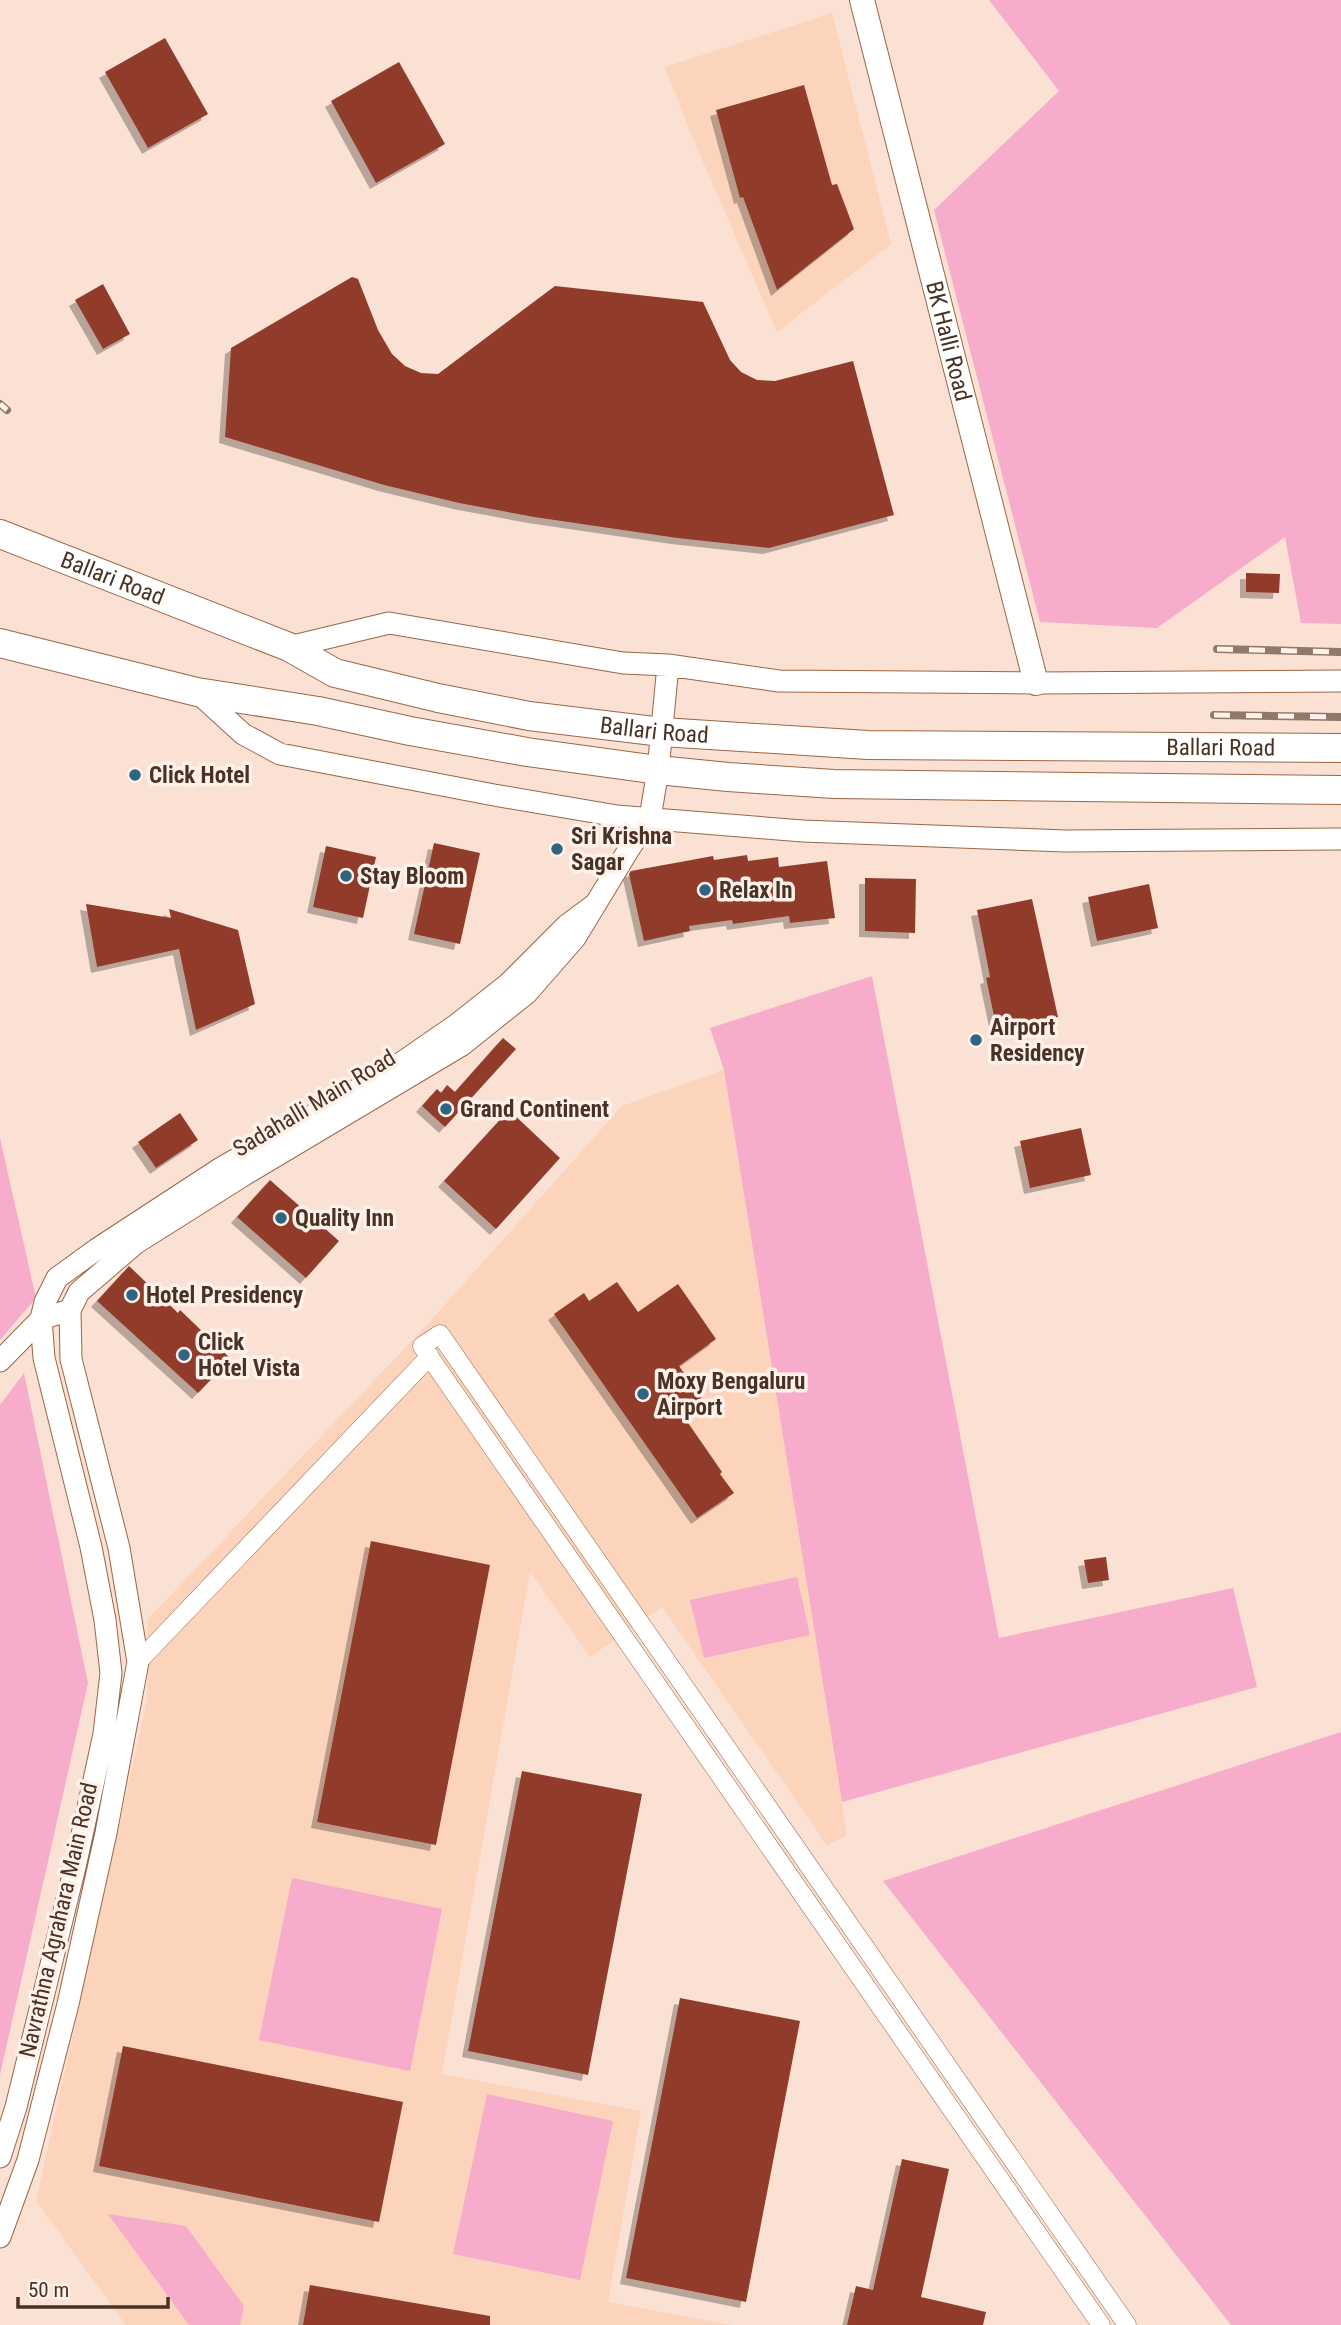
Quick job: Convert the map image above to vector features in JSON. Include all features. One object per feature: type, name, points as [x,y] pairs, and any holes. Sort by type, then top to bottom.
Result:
[{"type":"highway","name":"Ballari Road","points":[[0,534],[289,647],[335,673],[438,698],[529,716],[662,732],[867,745],[1341,747]]},
{"type":"highway","name":"Ballari Road","points":[[0,643],[197,692],[318,711],[527,752],[658,770],[834,784],[1341,790]]},
{"type":"main road","name":"BK Halli Road","points":[[862,0],[1036,683]]},
{"type":"street","points":[[289,647],[389,623],[623,663],[668,665],[779,681],[1341,681]]},
{"type":"street","points":[[650,818],[658,770],[668,665]]},
{"type":"street","points":[[197,692],[243,734],[280,754],[617,816],[803,831],[1065,841],[1341,839]]},
{"type":"street","name":"Sadahalli Main Road","points":[[41,1319],[45,1302],[57,1278],[97,1248],[211,1185],[391,1070],[456,1026],[508,984],[567,925],[594,905],[650,818]]},
{"type":"street","name":"Sadahalli Main Road","points":[[0,1361],[41,1319],[70,1310],[79,1292],[136,1243],[211,1185]]},
{"type":"street","name":"Navrathna Agrahara Main Road","points":[[0,2237],[28,2160],[65,2017],[117,1775],[138,1662],[119,1548],[71,1359],[70,1310]]},
{"type":"street","name":"Navrathna Agrahara Main Road","points":[[0,2157],[22,2081],[75,1867],[104,1734],[111,1673],[91,1547],[44,1359],[41,1319]]},
{"type":"street","points":[[138,1662],[440,1334],[1126,2325]]},
{"type":"street","points":[[426,1351],[1101,2325]]},
{"type":"street","name":"Navrathna Agrahara Main Road","points":[[96,1768],[117,1775]]},
{"type":"shaded area","points":[[989,0],[1341,0],[1341,624],[1301,623],[1285,537],[1157,628],[1040,622],[934,210],[1059,91]]},
{"type":"shaded area","points":[[832,13],[891,244],[777,332],[691,134],[665,67]]},
{"type":"shaded area","points":[[872,976],[999,1638],[1233,1588],[1257,1687],[842,1802],[724,1070],[710,1028]]},
{"type":"shaded area","points":[[724,1070],[847,1835],[827,1845],[662,1607],[590,1657],[530,1572],[442,2074],[641,2111],[608,2302],[731,2325],[126,2325],[36,2201],[147,1700],[148,1619],[425,1327],[622,1106]]},
{"type":"shaded area","points":[[0,1138],[36,1298],[0,1340]]},
{"type":"shaded area","points":[[24,1373],[88,1683],[0,2075],[0,1405]]},
{"type":"shaded area","points":[[797,1577],[810,1635],[704,1658],[690,1600]]},
{"type":"shaded area","points":[[1341,1732],[1341,2325],[1231,2325],[883,1881]]},
{"type":"shaded area","points":[[292,1878],[442,1909],[410,2071],[259,2040]]},
{"type":"shaded area","points":[[487,2094],[613,2121],[580,2280],[453,2254]]},
{"type":"shaded area","points":[[108,2214],[186,2226],[244,2306],[240,2325],[189,2325]]},
{"type":"building","points":[[165,38],[208,114],[148,148],[105,72]]},
{"type":"building","points":[[399,62],[445,144],[376,183],[331,101]]},
{"type":"building","points":[[804,85],[832,185],[837,184],[854,229],[777,290],[743,197],[740,198],[716,110]]},
{"type":"building","points":[[352,277],[358,279],[378,330],[392,354],[405,366],[421,373],[438,374],[555,286],[703,302],[730,360],[741,372],[757,380],[775,381],[853,361],[894,515],[769,548],[677,538],[459,503],[384,485],[225,437],[231,348]]},
{"type":"building","points":[[103,284],[130,334],[103,349],[75,300]]},
{"type":"building","points":[[1246,573],[1280,574],[1279,593],[1246,592]]},
{"type":"building","points":[[434,843],[480,853],[460,944],[414,934]]},
{"type":"building","points":[[326,846],[376,857],[363,918],[313,907]]},
{"type":"building","points":[[747,855],[748,861],[778,857],[779,867],[827,861],[835,918],[790,923],[789,916],[733,924],[732,920],[689,926],[690,931],[644,941],[629,874],[631,871],[713,856],[714,860]]},
{"type":"building","points":[[865,878],[916,879],[915,933],[865,931]]},
{"type":"building","points":[[1149,884],[1158,928],[1097,941],[1088,897]]},
{"type":"building","points":[[1032,899],[1058,1017],[997,1030],[986,978],[990,977],[977,910]]},
{"type":"building","points":[[86,904],[171,918],[169,909],[238,930],[255,1004],[196,1030],[179,949],[97,967]]},
{"type":"building","points":[[503,1038],[516,1049],[445,1127],[422,1106],[437,1089],[441,1093],[447,1085],[455,1092]]},
{"type":"building","points":[[509,1110],[560,1158],[496,1229],[444,1181]]},
{"type":"building","points":[[180,1113],[198,1140],[156,1168],[138,1142]]},
{"type":"building","points":[[1081,1128],[1091,1175],[1030,1188],[1020,1141]]},
{"type":"building","points":[[270,1180],[339,1241],[306,1278],[237,1217]]},
{"type":"building","points":[[129,1266],[231,1359],[198,1393],[97,1301]]},
{"type":"building","points":[[617,1282],[638,1312],[678,1284],[716,1339],[679,1366],[704,1402],[684,1417],[734,1493],[697,1518],[554,1314],[584,1293],[589,1301]]},
{"type":"building","points":[[371,1541],[490,1565],[436,1845],[317,1822]]},
{"type":"building","points":[[1106,1557],[1109,1580],[1088,1583],[1084,1560]]},
{"type":"building","points":[[522,1771],[642,1794],[588,2075],[468,2051]]},
{"type":"building","points":[[680,1998],[800,2021],[746,2302],[626,2278]]},
{"type":"building","points":[[123,2046],[403,2102],[379,2222],[99,2166]]},
{"type":"building","points":[[902,2159],[949,2169],[921,2297],[986,2312],[983,2325],[847,2325],[856,2286],[873,2290]]},
{"type":"building","points":[[310,2285],[490,2316],[490,2325],[303,2325]]},
{"type":"railway","points":[[0,404],[7,410]]},
{"type":"railway","points":[[1217,649],[1341,652]]},
{"type":"railway","points":[[1214,715],[1341,717]]},
{"type":"place","name":"Click Hotel","points":[[135,775]]},
{"type":"place","name":"Sri Krishna Sagar","points":[[557,849]]},
{"type":"place","name":"Stay Bloom","points":[[346,876]]},
{"type":"place","name":"Relax In","points":[[705,890]]},
{"type":"place","name":"Airport Residency","points":[[976,1040]]},
{"type":"place","name":"Grand Continent","points":[[446,1109]]},
{"type":"place","name":"Quality Inn","points":[[281,1218]]},
{"type":"place","name":"Hotel Presidency","points":[[132,1295]]},
{"type":"place","name":"Click Hotel Vista","points":[[184,1355]]},
{"type":"place","name":"Moxy Bengaluru Airport","points":[[643,1394]]}]
